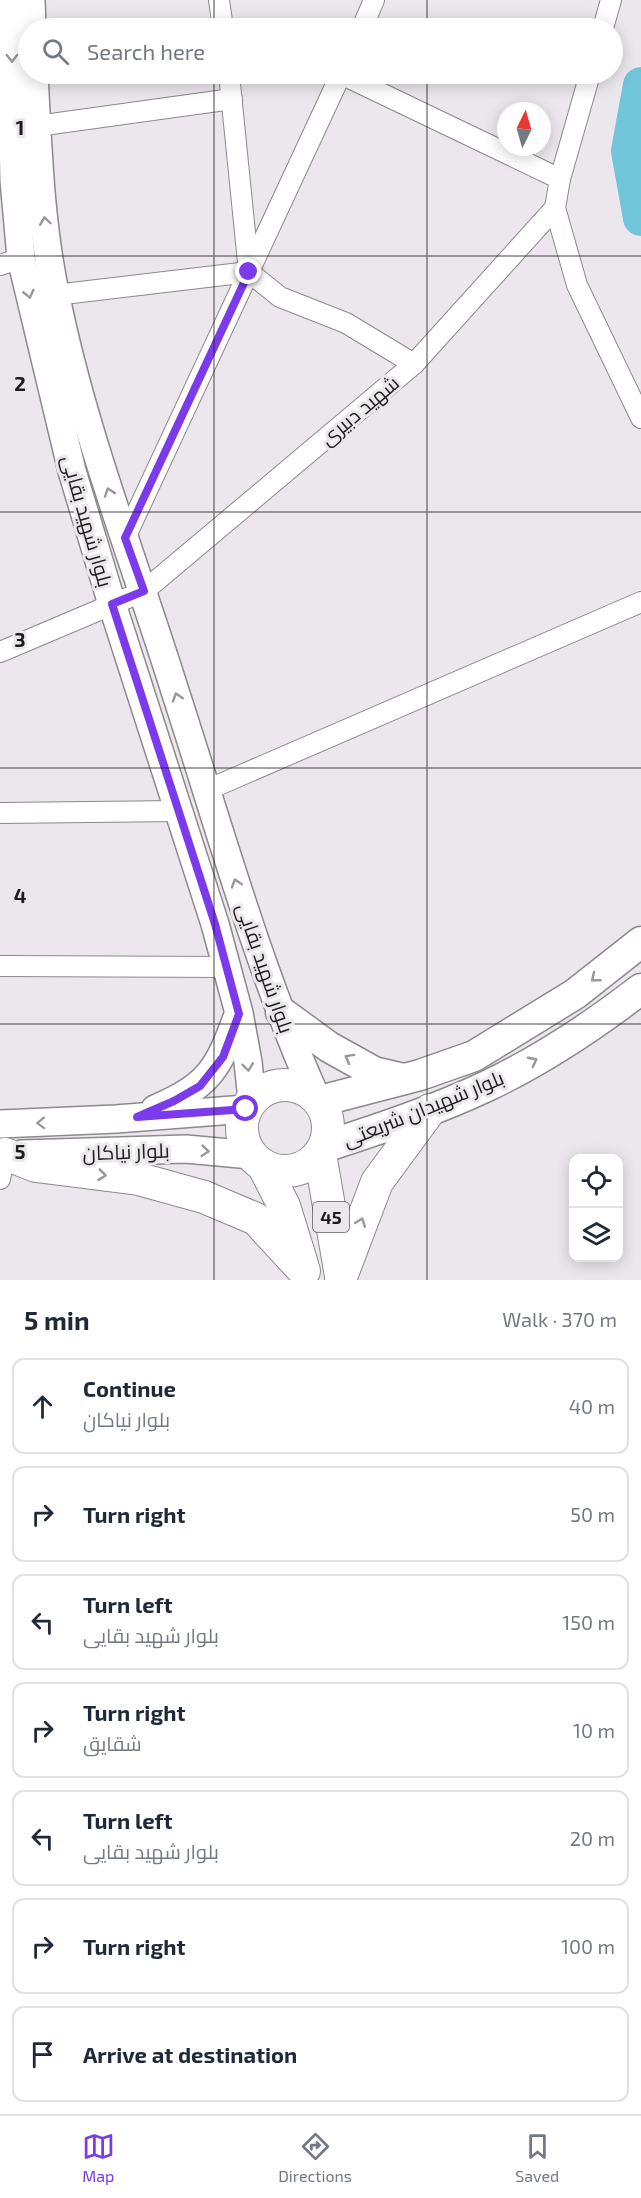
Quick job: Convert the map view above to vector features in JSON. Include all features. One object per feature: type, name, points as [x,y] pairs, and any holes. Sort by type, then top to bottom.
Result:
[{"type":"highway","points":[[249,1104],[262,1090],[275,1085],[289,1084],[303,1087],[317,1098]]},
{"type":"highway","name":"45","points":[[317,1098],[326,1112],[329,1124],[328,1136],[322,1151],[341,1279]]},
{"type":"highway","name":"45","points":[[249,1104],[242,1124],[243,1140],[284,1206],[305,1276]]},
{"type":"highway","points":[[341,1279],[377,1182],[430,1110]]},
{"type":"highway","points":[[257,1160],[278,1171],[294,1171],[308,1165],[322,1151]]},
{"type":"highway","points":[[1,1153],[36,1166],[139,1179],[204,1197],[256,1219],[305,1276]]},
{"type":"main road","name":"بلوار شهید بقایی","points":[[10,0],[6,112],[14,180],[10,262],[112,604],[215,924],[239,1014],[248,1062],[249,1104]]},
{"type":"main road","points":[[31,0],[32,18]]},
{"type":"main road","name":"بلوار شهید بقایی","points":[[35,84],[39,177],[55,296],[99,462],[144,591],[263,966],[317,1098]]},
{"type":"main road","name":"بلوار شهیدان شریعتی","points":[[317,1098],[404,1079],[474,1056],[575,994],[641,942]]},
{"type":"main road","name":"بلوار شهیدان شریعتی","points":[[322,1151],[488,1086],[543,1056],[599,1021],[641,989]]},
{"type":"main road","points":[[280,1012],[329,1047],[374,1072],[404,1079]]},
{"type":"main road","points":[[137,1117],[174,1101],[200,1086],[223,1057],[239,1014]]},
{"type":"main road","name":"بلوار نیاکان","points":[[1,1153],[137,1117],[249,1104]]},
{"type":"main road","name":"بلوار نیاکان","points":[[1,1153],[186,1149],[257,1160]]},
{"type":"street","points":[[219,0],[222,18]]},
{"type":"street","points":[[367,18],[375,0]]},
{"type":"street","points":[[606,18],[612,0]]},
{"type":"street","points":[[230,84],[249,272],[280,297],[346,323],[414,364]]},
{"type":"street","points":[[125,538],[336,84]]},
{"type":"street","points":[[362,84],[560,179]]},
{"type":"street","points":[[587,84],[560,179],[555,208],[578,285],[641,418]]},
{"type":"street","points":[[37,126],[232,99]]},
{"type":"street","name":"شهید دبیری","points":[[0,652],[144,591],[414,364],[555,208]]},
{"type":"street","points":[[55,296],[249,272]]},
{"type":"street","points":[[207,790],[641,602]]},
{"type":"street","points":[[0,813],[179,811]]},
{"type":"street","points":[[0,966],[226,967]]},
{"type":"waterway","points":[[641,85],[629,151],[641,218]]},
{"type":"route","points":[[246,1109],[137,1117],[174,1101],[200,1086],[223,1057],[239,1014],[215,924],[112,604],[144,591],[125,538],[249,272]]}]
